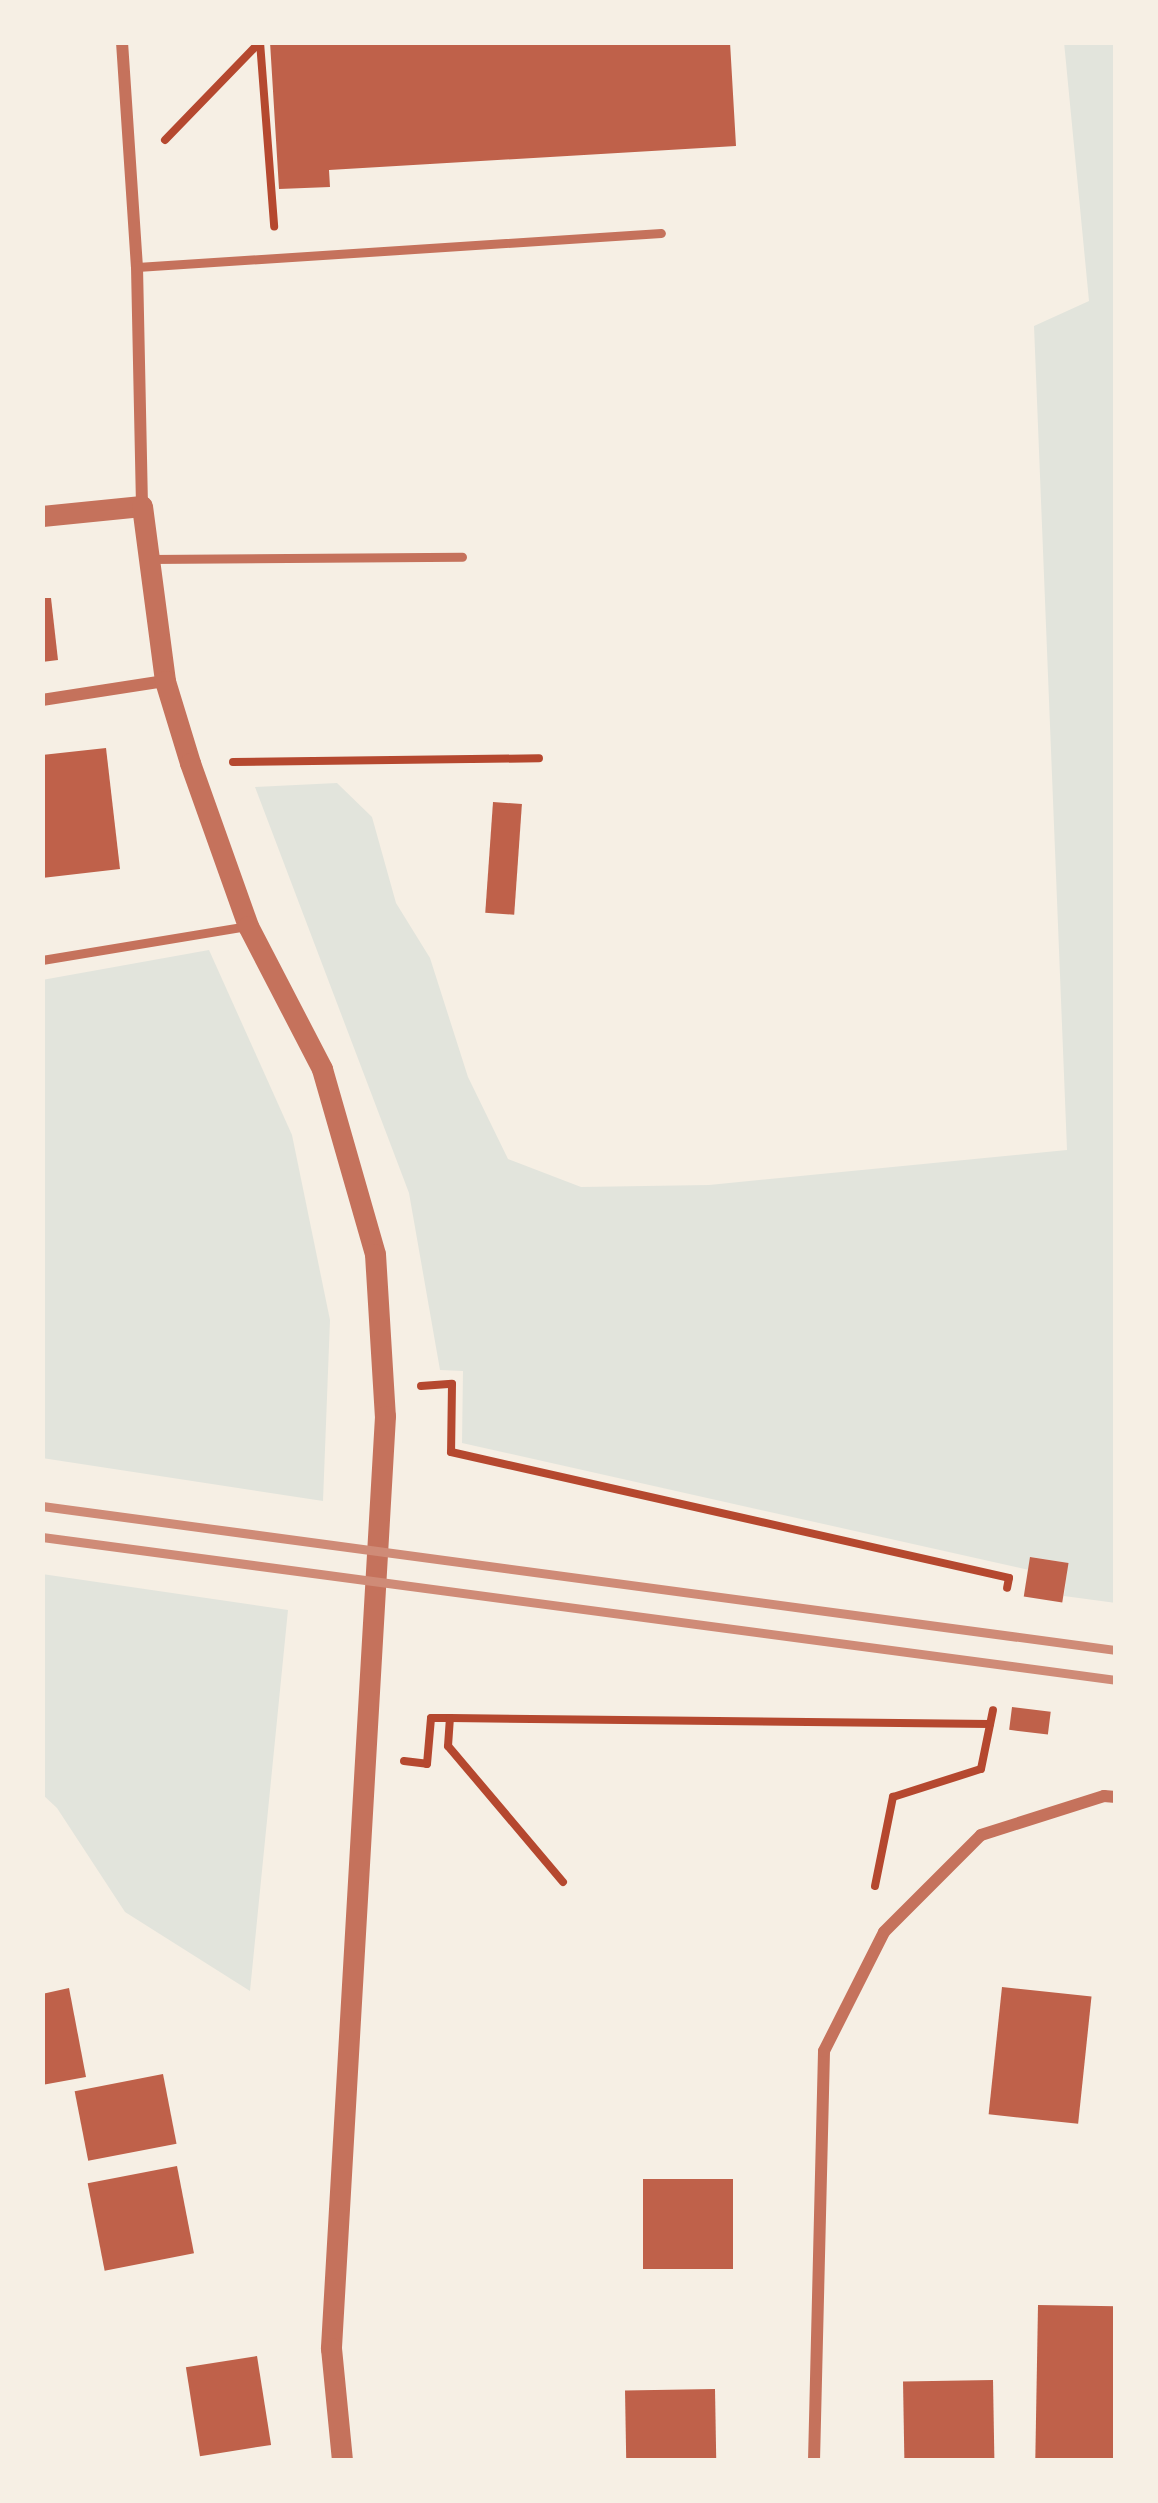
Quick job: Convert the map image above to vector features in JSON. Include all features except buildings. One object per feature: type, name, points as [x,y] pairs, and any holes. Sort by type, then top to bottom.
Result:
[{"type":"street","points":[[122,42],[137,267],[142,506],[165,681],[248,926],[328,1090],[375,1254],[386,1416],[332,2348],[342,2461]]},
{"type":"street","points":[[42,516],[142,506]]},
{"type":"street","points":[[42,700],[165,681]]},
{"type":"street","points":[[814,2461],[824,2051],[884,1932],[980,1834],[1104,1796],[1116,1797]]},
{"type":"lane","points":[[137,267],[661,233]]},
{"type":"lane","points":[[149,559],[462,557]]},
{"type":"lane","points":[[42,960],[248,926]]},
{"type":"path","points":[[131,175],[260,42],[276,258]]},
{"type":"path","points":[[190,763],[539,758]]},
{"type":"path","points":[[384,1388],[452,1384],[451,1452],[1009,1578],[1007,1588]]},
{"type":"path","points":[[884,1932],[874,1895],[893,1797],[981,1769],[993,1710]]},
{"type":"path","points":[[368,1756],[428,1764],[431,1718],[990,1724]]},
{"type":"path","points":[[450,1718],[448,1746],[563,1882]]},
{"type":"shaded area","points":[[1064,42],[1116,42],[1116,1603],[1064,1596],[1068,1563],[1031,1557],[1029,1570],[462,1443],[463,1371],[440,1370],[409,1193],[255,787],[337,783],[372,817],[396,903],[430,958],[468,1077],[508,1159],[581,1187],[709,1185],[1067,1150],[1034,326],[1089,301]]},
{"type":"shaded area","points":[[209,950],[292,1135],[330,1320],[323,1501],[42,1458],[42,980]]},
{"type":"shaded area","points":[[42,1574],[288,1610],[250,1991],[125,1912],[57,1808],[42,1794]]},
{"type":"railway","points":[[42,1506],[1116,1650]]},
{"type":"railway","points":[[42,1537],[1116,1680]]}]
